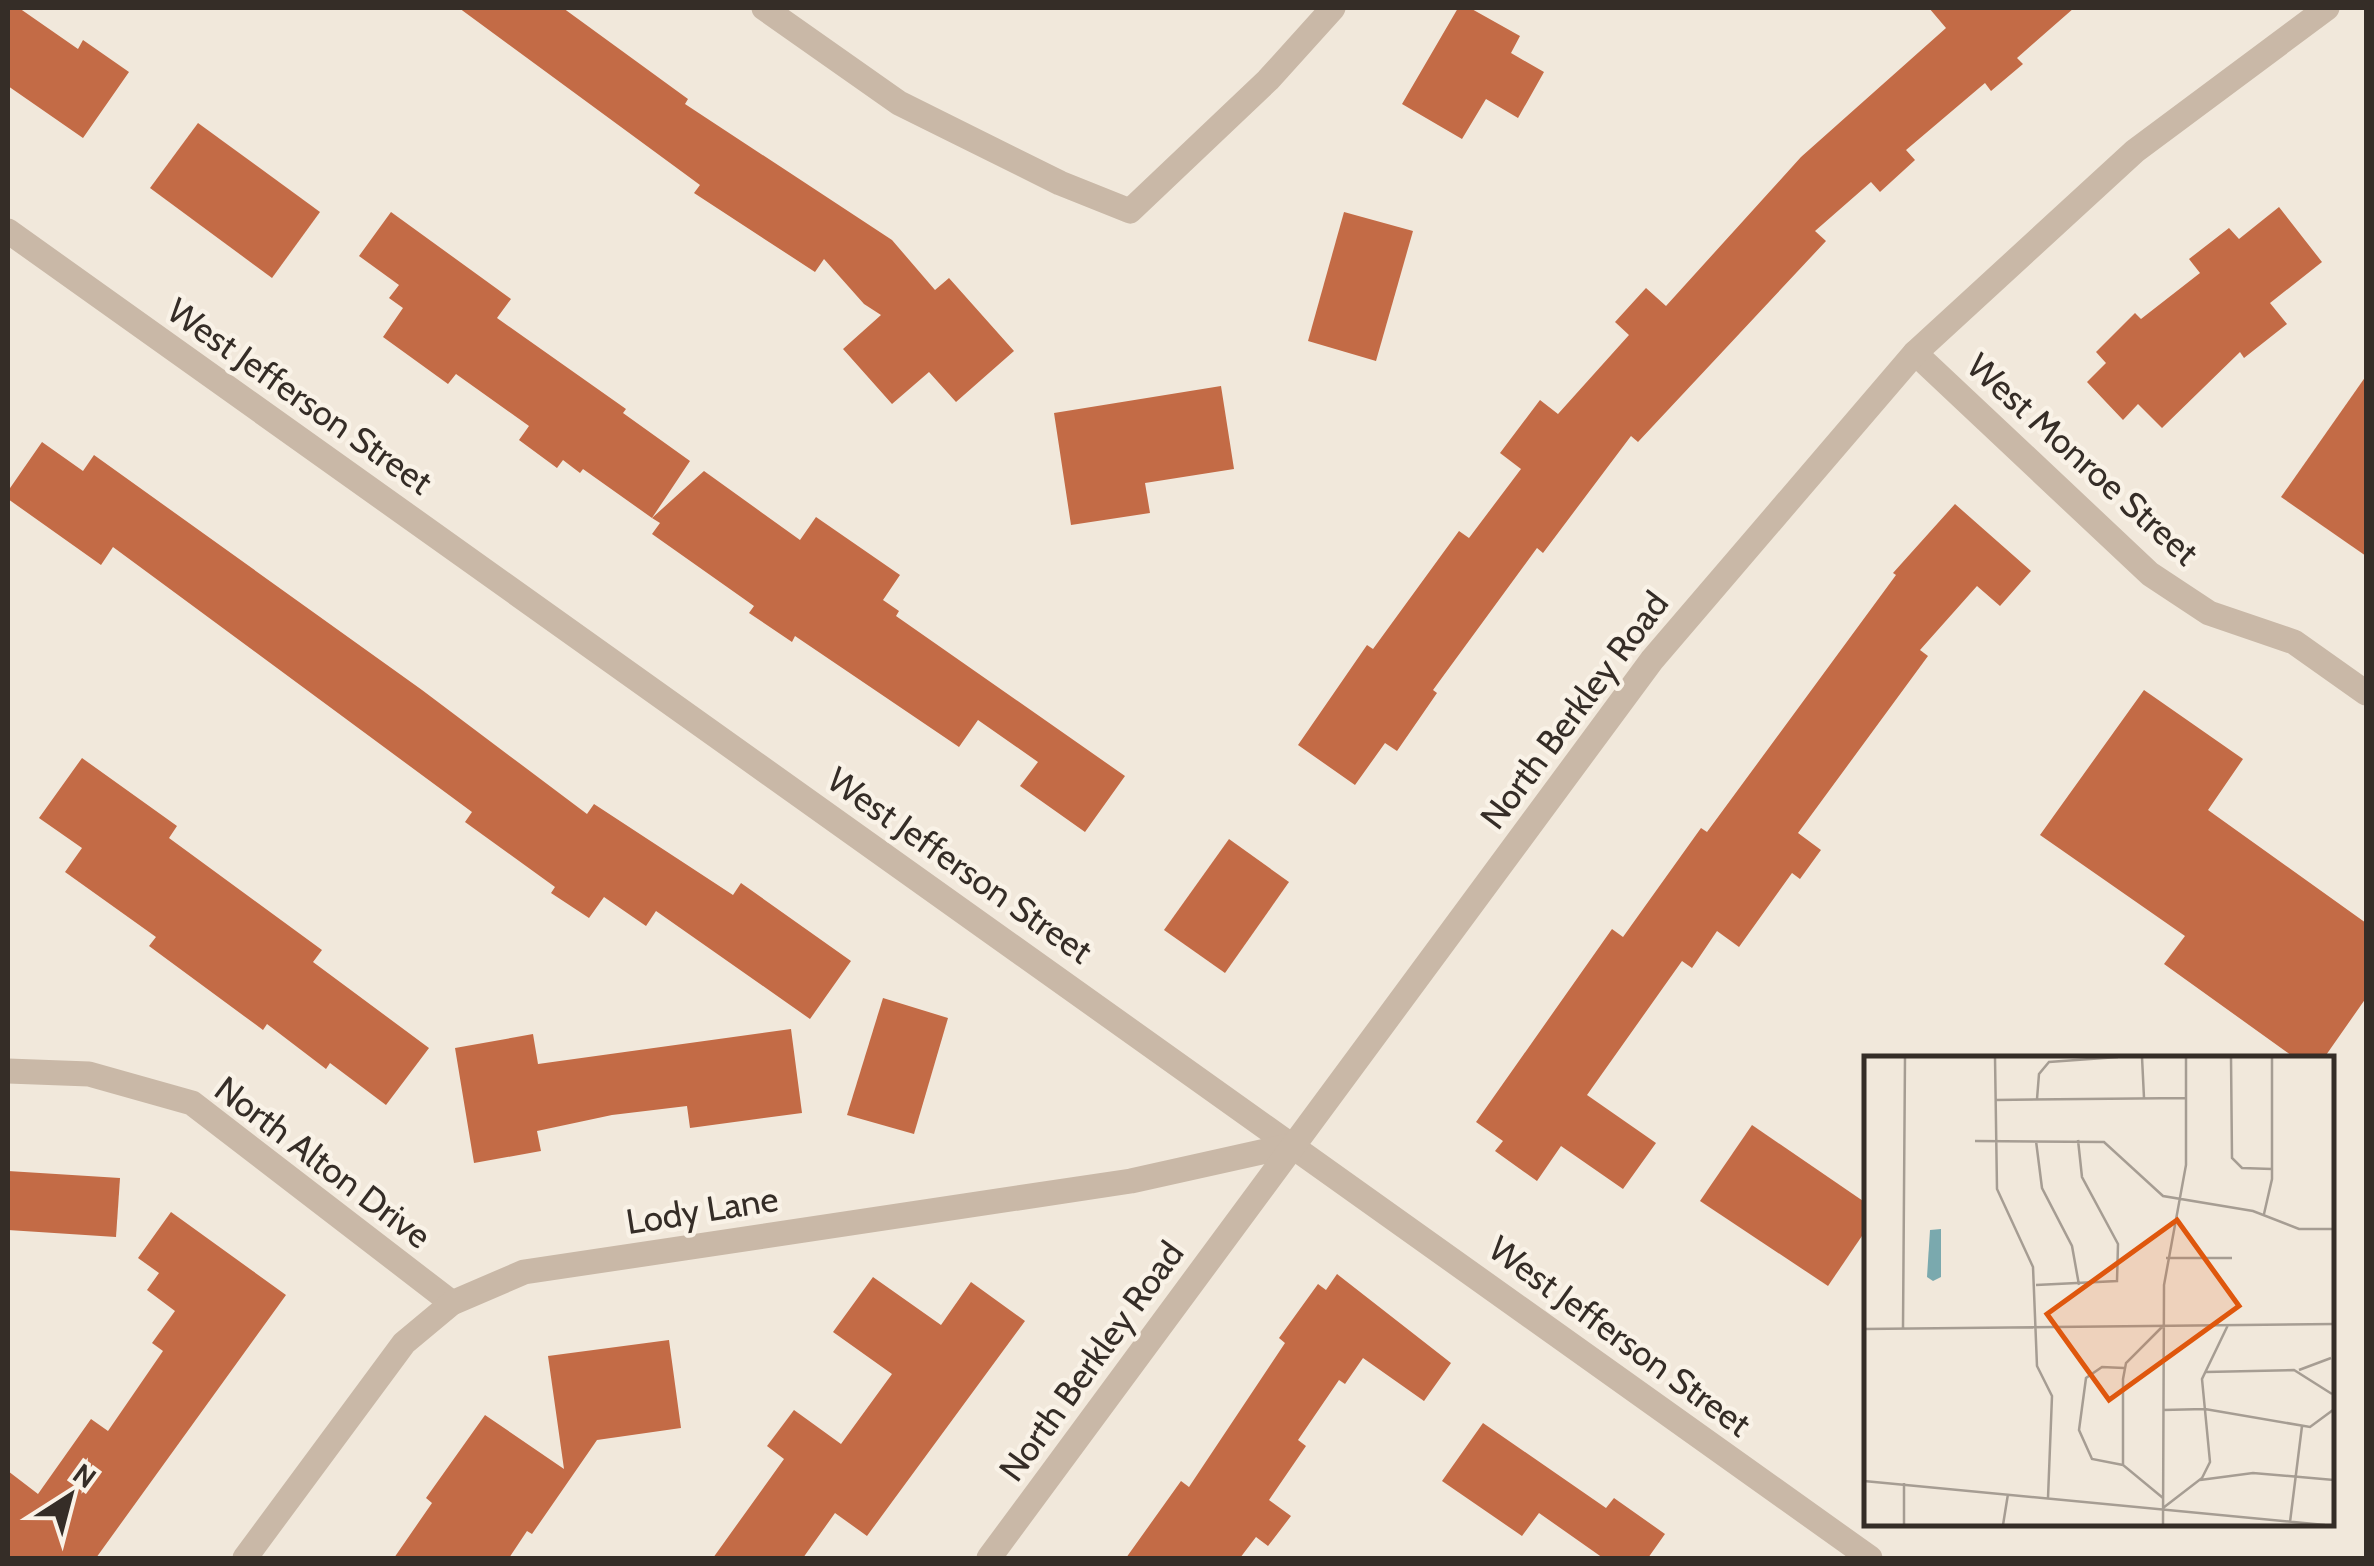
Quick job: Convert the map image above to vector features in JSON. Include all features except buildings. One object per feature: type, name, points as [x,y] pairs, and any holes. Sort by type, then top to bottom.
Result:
[{"type":"street","points":[[764,8],[899,103],[1060,183],[1130,211],[1268,80],[1333,8]]},
{"type":"street","name":"North Berkley Road","points":[[989,1558],[1652,660],[1915,353],[2135,151],[2327,8]]},
{"type":"street","name":"West Jefferson Street","points":[[8,232],[1870,1558]]},
{"type":"street","name":"West Monroe Street","points":[[1915,353],[2150,574],[2209,614],[2294,642],[2366,693]]},
{"type":"street","name":"North Alton Drive","points":[[8,1071],[89,1074],[192,1104],[452,1303]]},
{"type":"street","name":"Lody Lane","points":[[246,1558],[404,1343],[452,1303],[524,1272],[1132,1181],[1293,1145]]}]
